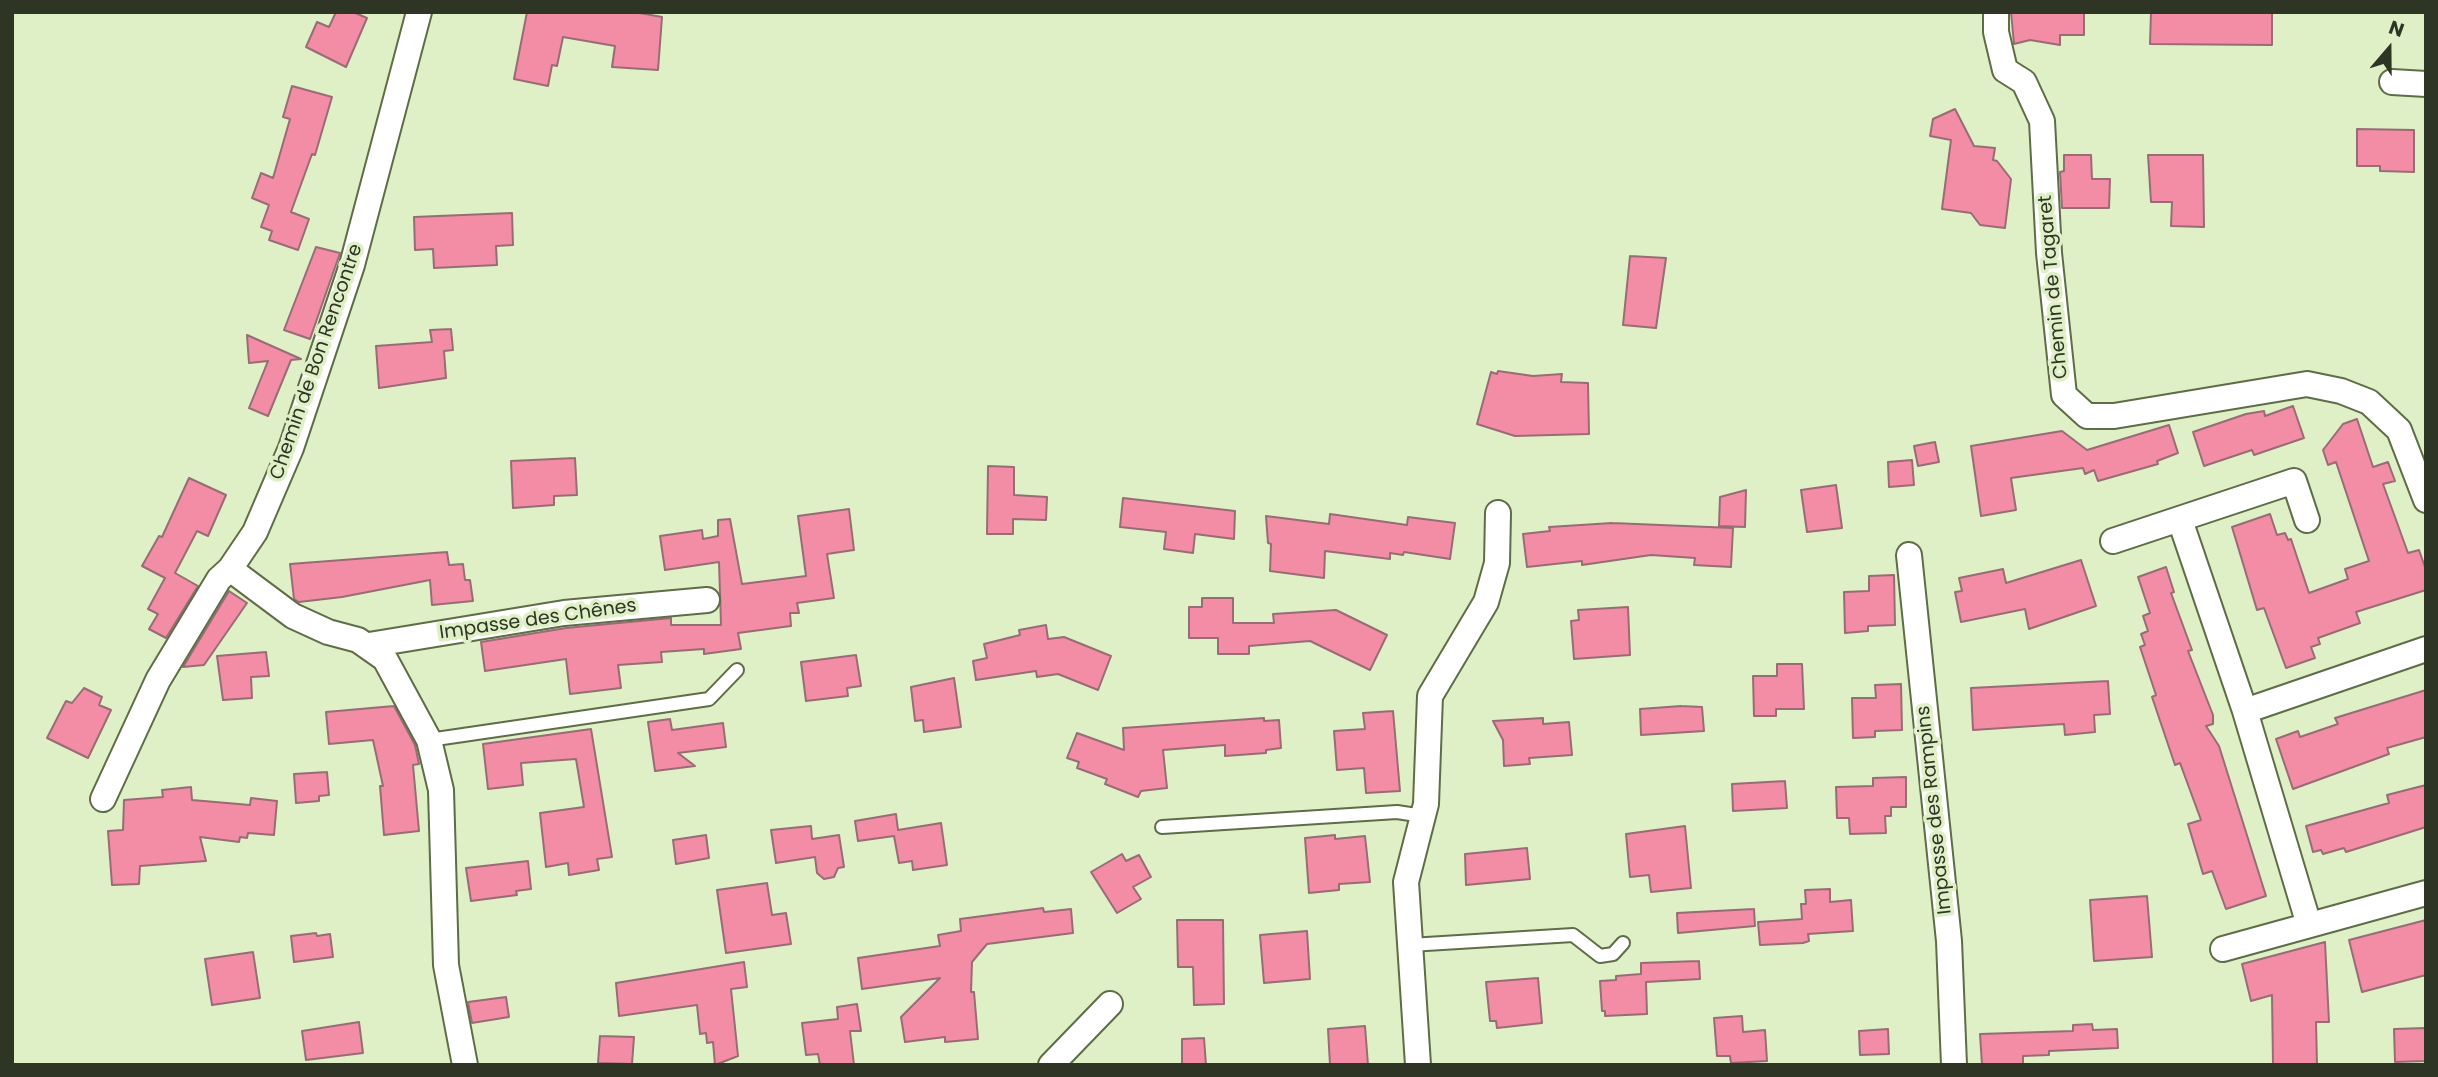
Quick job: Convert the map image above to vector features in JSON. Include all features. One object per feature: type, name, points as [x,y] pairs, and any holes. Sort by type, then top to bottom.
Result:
[{"type":"street","name":"Chemin de Bon Rencontre","points":[[103,799],[158,680],[219,579],[230,569],[256,532],[292,448],[352,265],[419,12]]},
{"type":"street","name":"Chemin de Tagaret","points":[[1996,12],[1996,32],[2005,70],[2024,82],[2042,121],[2049,253],[2064,395],[2087,415],[2114,415],[2307,384],[2341,391],[2369,402],[2399,430],[2426,500]]},
{"type":"street","points":[[2392,82],[2426,84]]},
{"type":"street","points":[[2113,541],[2294,481],[2307,520]]},
{"type":"street","points":[[1418,1065],[1406,882],[1423,816],[1430,696],[1486,602],[1497,563],[1497,513]]},
{"type":"street","points":[[2180,520],[2245,711],[2309,925]]},
{"type":"street","name":"Impasse des Rampins","points":[[1909,555],[1949,941],[1954,1065]]},
{"type":"street","points":[[230,569],[293,616],[369,645],[385,659],[394,673],[429,740],[441,790],[446,965],[465,1065]]},
{"type":"street","name":"Impasse des Chênes","points":[[369,645],[564,613],[708,600]]},
{"type":"street","points":[[2245,711],[2426,649]]},
{"type":"street","points":[[2223,949],[2426,893]]},
{"type":"street","points":[[1051,1065],[1110,1004]]},
{"type":"lane","points":[[429,740],[709,699],[737,670]]},
{"type":"lane","points":[[1163,827],[1396,812],[1423,816]]},
{"type":"lane","points":[[1410,944],[1573,935],[1600,956],[1613,954],[1623,943]]},
{"type":"building","points":[[336,12],[353,12],[367,18],[346,67],[306,47],[317,22],[329,27]]},
{"type":"building","points":[[527,12],[634,12],[662,17],[658,70],[612,67],[615,46],[563,37],[557,66],[552,65],[548,86],[514,79]]},
{"type":"building","points":[[2011,12],[2084,12],[2084,35],[2060,35],[2060,45],[2030,40],[2014,44]]},
{"type":"building","points":[[2151,12],[2272,12],[2272,45],[2150,44]]},
{"type":"building","points":[[292,86],[332,97],[315,155],[312,154],[291,212],[309,219],[298,250],[269,240],[272,231],[261,227],[269,205],[252,198],[261,173],[273,178],[290,119],[283,117]]},
{"type":"building","points":[[1955,109],[1974,146],[1995,148],[1993,160],[1997,161],[2011,179],[2005,228],[1980,225],[1971,213],[1942,209],[1951,140],[1930,136],[1933,119]]},
{"type":"building","points":[[2357,129],[2414,130],[2414,172],[2380,171],[2380,166],[2357,166]]},
{"type":"building","points":[[2064,155],[2091,155],[2092,179],[2110,179],[2109,208],[2062,208],[2060,172],[2064,171]]},
{"type":"building","points":[[2148,155],[2203,155],[2204,227],[2171,226],[2172,202],[2151,202]]},
{"type":"building","points":[[512,213],[513,245],[496,246],[497,265],[434,268],[433,249],[415,250],[414,217]]},
{"type":"building","points":[[316,247],[340,253],[310,339],[284,330]]},
{"type":"building","points":[[1630,256],[1666,258],[1656,328],[1623,325]]},
{"type":"building","points":[[451,329],[453,350],[444,351],[446,378],[379,388],[376,346],[432,342],[430,330]]},
{"type":"building","points":[[247,335],[301,359],[291,360],[268,416],[249,408],[268,361],[249,363]]},
{"type":"building","points":[[1498,371],[1533,376],[1562,374],[1561,382],[1588,383],[1589,434],[1515,436],[1477,424],[1491,372],[1497,374]]},
{"type":"building","points":[[2293,406],[2304,438],[2254,455],[2252,450],[2204,466],[2193,432],[2246,414],[2264,411],[2265,416]]},
{"type":"building","points":[[2357,419],[2373,467],[2388,462],[2395,481],[2383,484],[2408,553],[2419,550],[2426,570],[2426,590],[2356,612],[2360,623],[2318,638],[2320,644],[2311,647],[2315,658],[2286,668],[2264,608],[2257,610],[2232,527],[2270,514],[2277,535],[2285,533],[2288,540],[2291,539],[2309,593],[2348,579],[2345,569],[2369,561],[2336,462],[2328,465],[2323,450],[2343,424]]},
{"type":"building","points":[[2169,425],[2178,453],[2157,461],[2158,464],[2098,481],[2094,470],[2085,474],[2083,468],[2011,478],[2016,510],[1981,516],[1971,446],[2062,431],[2087,450]]},
{"type":"building","points":[[1935,442],[1939,462],[1918,466],[1914,446]]},
{"type":"building","points":[[575,458],[577,495],[554,496],[554,505],[513,508],[511,461]]},
{"type":"building","points":[[1912,460],[1914,485],[1889,487],[1888,462]]},
{"type":"building","points":[[988,466],[1014,467],[1014,495],[1047,497],[1046,520],[1013,519],[1013,534],[987,534]]},
{"type":"building","points":[[189,478],[226,495],[208,536],[197,531],[175,573],[198,586],[166,638],[149,629],[158,614],[148,609],[165,578],[142,566],[159,536],[162,537]]},
{"type":"building","points":[[1836,485],[1842,528],[1807,532],[1801,490]]},
{"type":"building","points":[[1746,490],[1745,527],[1719,526],[1720,497]]},
{"type":"building","points":[[1123,498],[1235,511],[1234,539],[1195,534],[1193,553],[1164,549],[1166,532],[1120,527]]},
{"type":"building","points":[[849,509],[854,550],[827,554],[834,598],[797,603],[799,613],[790,613],[791,626],[738,633],[741,649],[704,654],[704,649],[661,652],[662,662],[618,665],[621,688],[570,694],[566,659],[485,671],[481,642],[566,628],[671,618],[671,625],[721,625],[719,562],[665,570],[660,536],[702,530],[703,539],[718,536],[718,520],[730,519],[742,584],[806,576],[798,516]]},
{"type":"building","points":[[1330,514],[1407,525],[1408,517],[1455,523],[1450,559],[1404,552],[1403,555],[1390,553],[1390,559],[1325,551],[1324,578],[1270,571],[1271,544],[1268,543],[1266,516],[1329,524]]},
{"type":"building","points":[[1612,523],[1733,528],[1731,567],[1694,565],[1695,558],[1651,555],[1582,565],[1582,561],[1527,567],[1523,534],[1550,531],[1549,527]]},
{"type":"building","points":[[447,552],[449,565],[463,564],[465,580],[470,580],[473,601],[432,605],[430,580],[342,597],[299,602],[294,599],[290,564]]},
{"type":"building","points":[[2081,560],[2096,606],[2029,629],[2025,609],[1961,622],[1955,592],[1962,591],[1959,578],[2003,569],[2006,583]]},
{"type":"building","points":[[2166,567],[2174,592],[2171,593],[2192,650],[2188,651],[2213,715],[2213,724],[2206,726],[2219,746],[2266,896],[2226,909],[2212,871],[2203,874],[2188,824],[2201,820],[2180,763],[2175,765],[2152,697],[2156,695],[2140,647],[2145,645],[2141,634],[2148,631],[2143,616],[2150,613],[2138,577]]},
{"type":"building","points":[[1894,575],[1895,625],[1868,626],[1868,631],[1845,633],[1844,592],[1869,591],[1869,576]]},
{"type":"building","points":[[229,591],[247,603],[204,665],[183,667]]},
{"type":"building","points":[[1202,598],[1233,598],[1233,623],[1274,623],[1273,614],[1336,610],[1387,635],[1370,670],[1310,641],[1249,646],[1249,654],[1218,654],[1218,638],[1189,638],[1189,607],[1202,607]]},
{"type":"building","points":[[1628,607],[1630,655],[1574,659],[1571,621],[1579,620],[1578,610]]},
{"type":"building","points":[[1046,625],[1048,639],[1064,637],[1111,656],[1098,690],[1058,674],[1037,677],[1036,671],[976,680],[973,661],[987,658],[984,644],[1020,635],[1019,630]]},
{"type":"building","points":[[266,652],[269,676],[251,677],[252,698],[223,700],[217,656]]},
{"type":"building","points":[[856,655],[861,686],[847,688],[848,696],[806,701],[801,662]]},
{"type":"building","points":[[1777,664],[1802,664],[1804,709],[1776,709],[1776,716],[1754,716],[1753,676],[1777,676]]},
{"type":"building","points":[[954,678],[961,727],[924,732],[923,720],[915,721],[911,687]]},
{"type":"building","points":[[2108,681],[2110,714],[2094,715],[2095,732],[2065,735],[2064,724],[1973,730],[1971,688]]},
{"type":"building","points":[[1901,684],[1902,730],[1875,731],[1875,737],[1853,738],[1852,698],[1876,698],[1875,685]]},
{"type":"building","points":[[84,688],[102,697],[99,705],[111,710],[88,758],[47,738],[66,701],[72,703]]},
{"type":"building","points":[[2426,690],[2426,737],[2387,748],[2389,754],[2293,789],[2276,739],[2298,731],[2300,737],[2338,724],[2335,718]]},
{"type":"building","points":[[394,706],[415,745],[419,764],[413,765],[419,831],[384,835],[380,786],[383,786],[373,740],[329,744],[326,712]]},
{"type":"building","points":[[1702,707],[1704,731],[1641,735],[1640,709]]},
{"type":"building","points":[[1393,711],[1400,791],[1366,793],[1364,768],[1337,770],[1334,731],[1365,729],[1363,713]]},
{"type":"building","points":[[1264,718],[1264,721],[1279,720],[1281,748],[1266,750],[1266,753],[1225,756],[1225,745],[1163,750],[1167,788],[1141,791],[1138,797],[1105,784],[1107,779],[1077,768],[1079,762],[1067,758],[1077,733],[1124,750],[1123,728]]},
{"type":"building","points":[[1543,718],[1543,724],[1569,722],[1572,755],[1529,758],[1530,764],[1504,766],[1503,740],[1493,721]]},
{"type":"building","points":[[670,719],[672,730],[723,723],[726,747],[678,753],[695,766],[655,771],[648,722]]},
{"type":"building","points":[[591,729],[612,857],[597,859],[599,870],[569,875],[568,863],[546,867],[540,813],[584,807],[576,759],[521,763],[523,785],[488,789],[483,744]]},
{"type":"building","points":[[327,772],[329,795],[319,796],[319,801],[296,803],[294,774]]},
{"type":"building","points":[[1906,777],[1906,807],[1891,807],[1891,816],[1885,816],[1886,833],[1850,834],[1849,818],[1837,818],[1836,787],[1873,786],[1873,778]]},
{"type":"building","points":[[1785,781],[1787,808],[1733,811],[1732,784]]},
{"type":"building","points":[[2426,785],[2426,827],[2346,852],[2344,848],[2323,854],[2321,850],[2313,852],[2306,826],[2389,803],[2387,795]]},
{"type":"building","points":[[191,787],[192,800],[250,805],[251,798],[277,801],[274,835],[248,833],[247,838],[240,837],[239,842],[200,837],[206,861],[140,866],[139,884],[112,885],[108,831],[123,830],[124,800],[163,797],[162,790]]},
{"type":"building","points":[[896,814],[898,830],[941,823],[947,865],[913,870],[912,861],[899,863],[894,836],[858,841],[855,821]]},
{"type":"building","points":[[811,826],[812,839],[839,835],[844,867],[838,868],[834,877],[824,879],[817,873],[815,857],[776,863],[771,830]]},
{"type":"building","points":[[1685,826],[1691,888],[1651,892],[1649,875],[1630,877],[1626,834]]},
{"type":"building","points":[[706,835],[709,858],[676,864],[673,840]]},
{"type":"building","points":[[1335,835],[1335,839],[1365,836],[1370,882],[1339,884],[1339,890],[1309,893],[1305,838]]},
{"type":"building","points":[[1527,848],[1530,879],[1466,885],[1465,854]]},
{"type":"building","points":[[1122,854],[1126,861],[1139,855],[1151,877],[1133,887],[1141,899],[1117,913],[1091,872]]},
{"type":"building","points":[[528,861],[531,889],[516,891],[517,895],[471,901],[466,868]]},
{"type":"building","points":[[767,883],[772,915],[786,913],[791,944],[726,953],[717,890]]},
{"type":"building","points":[[1830,889],[1830,902],[1851,900],[1853,931],[1808,934],[1809,941],[1803,943],[1760,945],[1758,922],[1802,919],[1801,904],[1806,904],[1805,890]]},
{"type":"building","points":[[2147,896],[2152,957],[2094,961],[2090,900]]},
{"type":"building","points":[[1043,908],[1044,912],[1071,909],[1073,933],[987,944],[972,962],[971,992],[974,992],[978,1039],[945,1042],[945,1037],[905,1042],[901,1017],[940,978],[862,989],[858,958],[940,946],[938,935],[961,931],[960,919]]},
{"type":"building","points":[[1754,909],[1755,926],[1678,933],[1677,913]]},
{"type":"building","points":[[1177,920],[1223,920],[1224,1004],[1194,1005],[1193,967],[1178,967]]},
{"type":"building","points":[[2426,920],[2426,975],[2362,992],[2349,940]]},
{"type":"building","points":[[1307,931],[1310,979],[1264,983],[1260,935]]},
{"type":"building","points":[[316,933],[317,936],[330,934],[333,957],[294,962],[291,936]]},
{"type":"building","points":[[2325,942],[2329,1022],[2316,1022],[2317,1065],[2273,1065],[2272,995],[2251,1001],[2242,964]]},
{"type":"building","points":[[253,952],[260,998],[212,1005],[205,959]]},
{"type":"building","points":[[1699,961],[1700,979],[1646,982],[1647,1014],[1605,1016],[1605,1011],[1602,1011],[1600,981],[1616,980],[1616,976],[1641,974],[1641,963]]},
{"type":"building","points":[[744,962],[747,987],[731,989],[738,1056],[715,1065],[713,1042],[707,1043],[706,1033],[700,1034],[697,1005],[619,1016],[616,983]]},
{"type":"building","points":[[1538,978],[1542,1023],[1497,1028],[1496,1021],[1490,1021],[1486,982]]},
{"type":"building","points":[[506,997],[509,1017],[472,1023],[468,1002]]},
{"type":"building","points":[[857,1004],[861,1031],[850,1031],[854,1065],[820,1065],[818,1054],[806,1055],[802,1023],[838,1019],[837,1007]]},
{"type":"building","points":[[1742,1016],[1743,1032],[1765,1030],[1767,1061],[1731,1063],[1730,1056],[1717,1056],[1714,1018]]},
{"type":"building","points":[[359,1022],[363,1053],[306,1060],[302,1031]]},
{"type":"building","points":[[2092,1024],[2093,1030],[2117,1029],[2118,1048],[2049,1051],[2049,1055],[2023,1056],[2023,1064],[1982,1065],[1980,1034],[2073,1031],[2073,1025]]},
{"type":"building","points":[[1365,1026],[1368,1065],[1330,1065],[1328,1029]]},
{"type":"building","points":[[2426,1028],[2426,1061],[2395,1062],[2394,1029]]},
{"type":"building","points":[[1888,1029],[1889,1054],[1860,1055],[1859,1031]]},
{"type":"building","points":[[600,1036],[634,1037],[632,1064],[598,1063]]},
{"type":"building","points":[[1204,1038],[1206,1065],[1182,1065],[1182,1039]]}]
